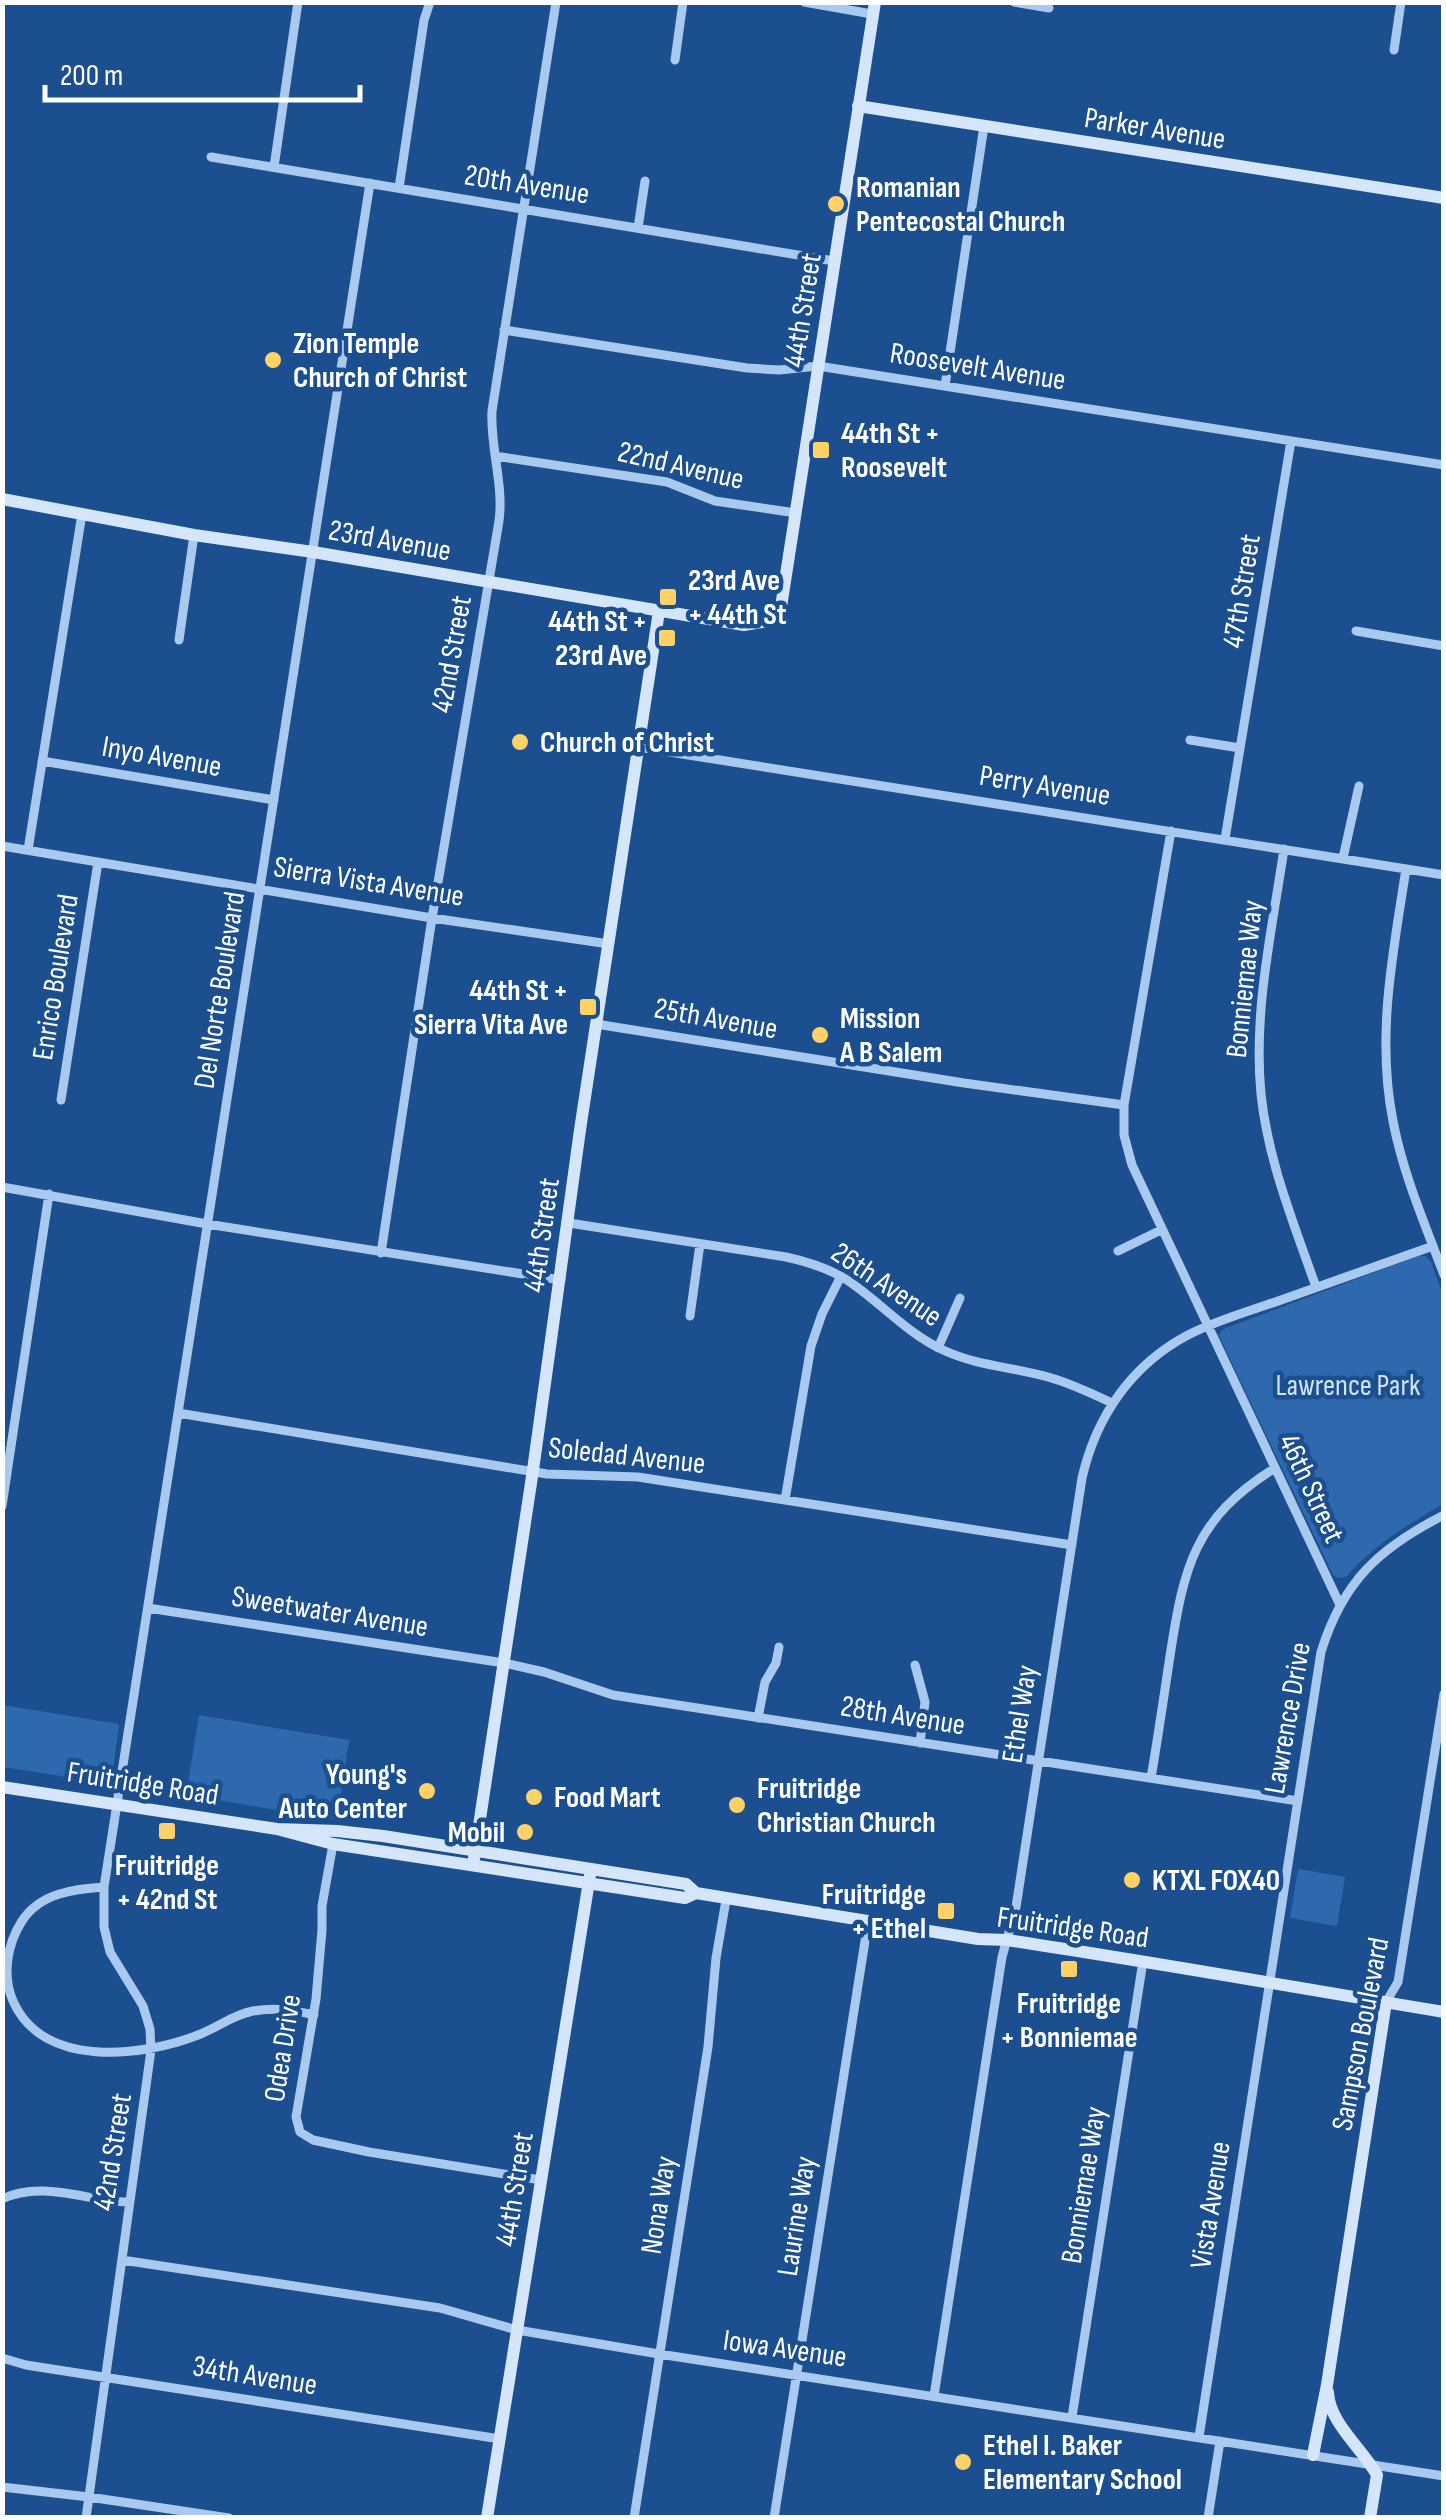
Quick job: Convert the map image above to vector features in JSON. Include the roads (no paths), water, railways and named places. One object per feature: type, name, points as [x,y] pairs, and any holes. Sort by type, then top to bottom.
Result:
[{"type":"street","points":[[274,167],[298,2]]},
{"type":"street","points":[[400,188],[424,20],[430,2]]},
{"type":"street","name":"42nd Street","points":[[381,1253],[432,918],[501,510],[492,410],[556,2]]},
{"type":"street","points":[[675,60],[683,2]]},
{"type":"street","points":[[804,2],[874,8]]},
{"type":"street","points":[[1014,2],[1049,8]]},
{"type":"street","points":[[1394,50],[1402,2]]},
{"type":"street","name":"44th Street","points":[[768,621],[782,607],[874,8]]},
{"type":"street","name":"Parker Avenue","points":[[858,106],[1444,198]]},
{"type":"street","points":[[945,386],[984,126]]},
{"type":"street","name":"20th Avenue","points":[[211,157],[834,261]]},
{"type":"street","points":[[638,228],[645,181]]},
{"type":"street","name":"Del Norte Boulevard","points":[[117,1804],[370,183]]},
{"type":"street","name":"Roosevelt Avenue","points":[[504,330],[747,368],[818,366],[1444,465]]},
{"type":"street","name":"47th Street","points":[[1225,839],[1291,441]]},
{"type":"street","name":"22nd Avenue","points":[[494,456],[667,482],[715,501],[796,513]]},
{"type":"street","name":"23rd Avenue","points":[[2,499],[194,535],[744,626],[768,621]]},
{"type":"street","points":[[28,850],[82,514]]},
{"type":"street","points":[[180,640],[194,535]]},
{"type":"street","name":"44th Street","points":[[472,1866],[660,611]]},
{"type":"street","points":[[1356,631],[1444,646]]},
{"type":"street","points":[[1190,740],[1240,748]]},
{"type":"street","name":"Perry Avenue","points":[[638,746],[1444,875]]},
{"type":"street","name":"Inyo Avenue","points":[[42,760],[274,800]]},
{"type":"street","points":[[1343,858],[1359,786]]},
{"type":"street","name":"46th Street","points":[[1172,830],[1124,1105],[1124,1136],[1132,1165],[1161,1230],[1340,1605]]},
{"type":"street","name":"Sierra Vista Avenue","points":[[2,846],[609,944]]},
{"type":"street","name":"Bonniemae Way","points":[[1284,848],[1262,994],[1262,1096],[1273,1159],[1316,1287]]},
{"type":"street","name":"Enrico Boulevard","points":[[61,1100],[98,862]]},
{"type":"street","points":[[1406,869],[1386,996],[1385,1063],[1402,1159],[1444,1274]]},
{"type":"street","name":"25th Avenue","points":[[596,1024],[1124,1105]]},
{"type":"street","points":[[2,1187],[560,1280]]},
{"type":"street","points":[[2,1506],[49,1194]]},
{"type":"street","name":"26th Avenue","points":[[569,1223],[800,1260],[841,1276],[938,1348],[974,1362],[1051,1378],[1112,1404]]},
{"type":"street","points":[[1118,1250],[1161,1230]]},
{"type":"street","points":[[690,1316],[700,1244]]},
{"type":"street","name":"Ethel Way","points":[[934,2396],[1002,1957],[1016,1907],[1087,1457],[1101,1421],[1127,1383],[1146,1363],[1176,1342],[1207,1326],[1433,1246]]},
{"type":"street","points":[[785,1500],[811,1346],[841,1276]]},
{"type":"street","points":[[938,1348],[960,1298]]},
{"type":"street","name":"Soledad Avenue","points":[[178,1413],[547,1474],[620,1475],[1072,1545]]},
{"type":"street","points":[[1151,1778],[1178,1603],[1188,1566],[1223,1509],[1251,1483],[1275,1468]]},
{"type":"street","name":"Lawrence Drive","points":[[1270,1981],[1321,1652],[1328,1630],[1358,1578],[1391,1545],[1444,1514]]},
{"type":"street","name":"Sweetwater Avenue","points":[[148,1608],[504,1663]]},
{"type":"street","points":[[758,1718],[765,1682],[776,1663],[779,1647]]},
{"type":"street","name":"28th Avenue","points":[[504,1663],[613,1694],[1298,1801]]},
{"type":"street","points":[[915,1665],[924,1702],[920,1743]]},
{"type":"street","name":"Sampson Boulevard","points":[[1313,2455],[1328,2385],[1386,2002],[1398,1982],[1444,1694]]},
{"type":"street","name":"Fruitridge Road","points":[[2,1787],[277,1828],[338,1830],[591,1868],[686,1884],[696,1893],[726,1900],[1143,1961],[1444,2012]]},
{"type":"street","name":"42nd Street","points":[[86,2518],[151,2050],[150,2028],[142,2006],[110,1952],[104,1927],[104,1887],[117,1804]]},
{"type":"street","name":"Fruitridge Road","points":[[277,1828],[333,1844],[472,1866],[686,1898],[696,1893]]},
{"type":"street","name":"Odea Drive","points":[[333,1844],[322,1906],[319,1972],[296,2117],[298,2128],[304,2136],[368,2152],[541,2180]]},
{"type":"street","name":"44th Street","points":[[487,2518],[591,1868]]},
{"type":"street","points":[[104,1887],[47,1898],[22,1921],[8,1957],[10,1992],[19,2012],[35,2030],[56,2044],[82,2051],[151,2050],[202,2034],[255,2010],[277,2008],[314,2015]]},
{"type":"street","name":"Nona Way","points":[[634,2518],[708,2047],[726,1900]]},
{"type":"street","name":"Laurine Way","points":[[774,2518],[868,1922]]},
{"type":"street","name":"Bonniemae Way","points":[[1072,2417],[1143,1961]]},
{"type":"street","name":"Vista Avenue","points":[[1199,2436],[1270,1981]]},
{"type":"street","points":[[2,2199],[18,2192],[40,2190],[128,2202]]},
{"type":"street","name":"Iowa Avenue","points":[[122,2260],[440,2308],[517,2330],[659,2354],[1444,2476]]},
{"type":"street","name":"34th Avenue","points":[[2,2358],[26,2365],[500,2439]]},
{"type":"street","name":"Sampson Boulevard","points":[[1328,2385],[1328,2401],[1339,2422],[1372,2466]]},
{"type":"street","points":[[1208,2518],[1220,2441]]},
{"type":"street","points":[[1370,2518],[1377,2475],[1372,2466]]},
{"type":"street","points":[[2,2488],[222,2517]]},
{"type":"place","name":"Romanian Pentecostal Church","points":[[836,204]]},
{"type":"place","name":"Zion Temple Church of Christ","points":[[273,360]]},
{"type":"place","name":"44th St + Roosevelt","points":[[821,450]]},
{"type":"place","name":"23rd Ave + 44th St","points":[[668,597]]},
{"type":"place","name":"44th St + 23rd Ave","points":[[667,638]]},
{"type":"place","name":"Church of Christ","points":[[520,742]]},
{"type":"place","name":"44th St + Sierra Vita Ave","points":[[588,1007]]},
{"type":"place","name":"Mission A B Salem","points":[[820,1035]]},
{"type":"place","name":"Young's Auto Center","points":[[427,1791]]},
{"type":"place","name":"Food Mart","points":[[534,1797]]},
{"type":"place","name":"Fruitridge Christian Church","points":[[737,1805]]},
{"type":"place","name":"Fruitridge + 42nd St","points":[[167,1831]]},
{"type":"place","name":"Mobil","points":[[525,1832]]},
{"type":"place","name":"KTXL FOX40","points":[[1132,1880]]},
{"type":"place","name":"Fruitridge + Ethel","points":[[946,1911]]},
{"type":"place","name":"Fruitridge + Bonniemae","points":[[1069,1969]]},
{"type":"place","name":"Ethel I. Baker Elementary School","points":[[963,2462]]},
{"type":"park label","name":"Lawrence Park","points":[[1348,1385]]}]
